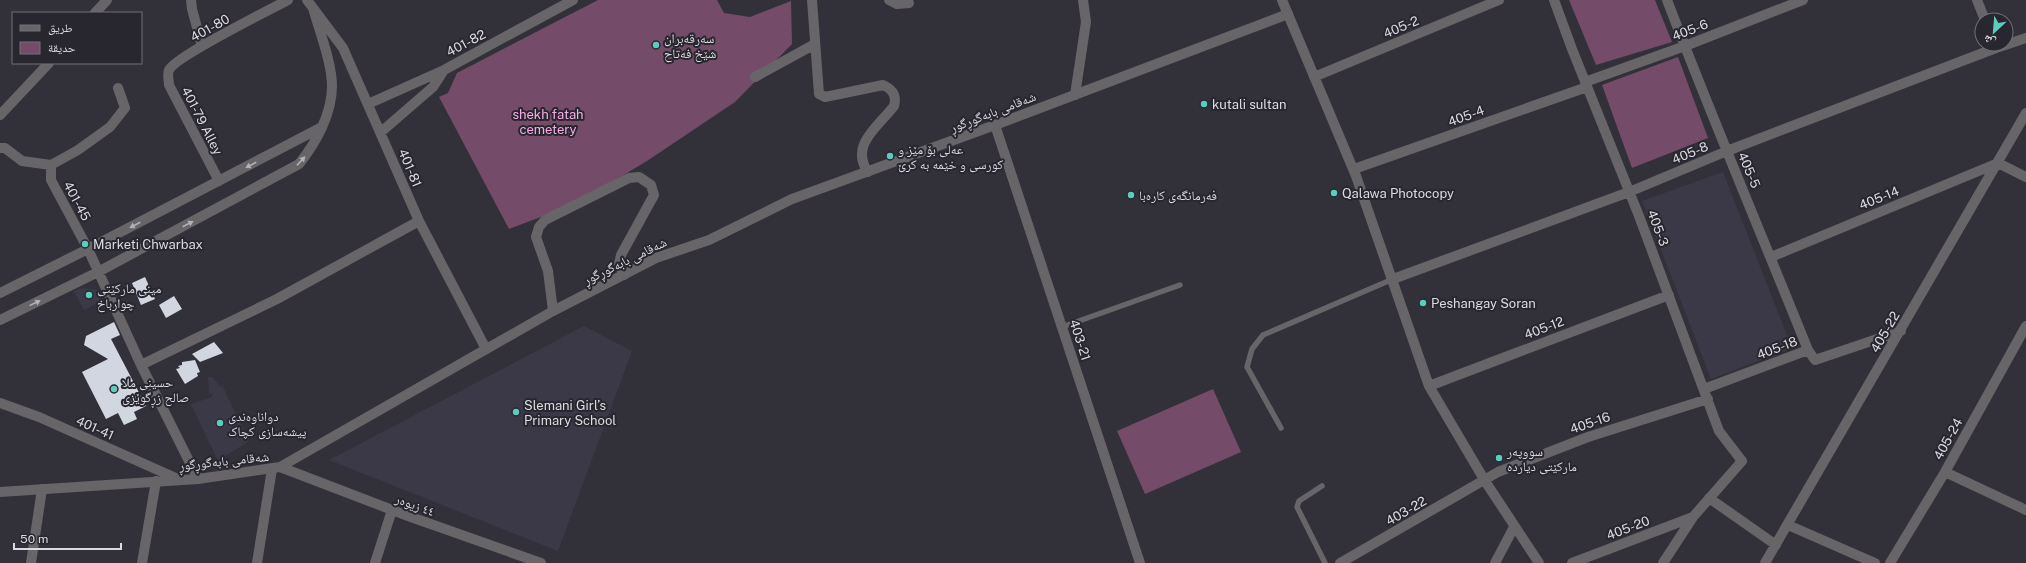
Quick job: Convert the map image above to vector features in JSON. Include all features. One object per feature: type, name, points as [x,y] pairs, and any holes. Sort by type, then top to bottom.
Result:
[{"type":"street","points":[[96,12],[107,0]]},
{"type":"street","points":[[191,0],[202,46]]},
{"type":"street","name":"401-80","points":[[168,70],[174,63],[202,46],[288,0]]},
{"type":"street","name":"401-82","points":[[368,104],[444,70],[574,0]]},
{"type":"street","points":[[812,0],[818,92],[821,96],[824,97],[883,85],[890,88],[894,93],[894,106],[863,145],[862,162],[868,172]]},
{"type":"street","points":[[889,0],[897,4],[908,3]]},
{"type":"street","points":[[1075,95],[1085,27],[1083,0]]},
{"type":"street","points":[[1282,0],[1354,169],[1429,386],[1485,481],[1539,563]]},
{"type":"street","name":"405-2","points":[[1314,77],[1499,0]]},
{"type":"street","name":"405-3","points":[[1554,0],[1630,192],[1719,431],[1742,461],[1710,498]]},
{"type":"street","name":"405-5","points":[[1667,0],[1808,350]]},
{"type":"street","name":"405-6","points":[[1586,84],[1803,0]]},
{"type":"street","points":[[1977,0],[1982,12]]},
{"type":"street","points":[[0,320],[98,272],[299,164],[312,148],[322,127],[332,86],[326,52],[310,4]]},
{"type":"street","name":"401-81","points":[[310,4],[343,48],[419,221],[486,349]]},
{"type":"street","name":"شەقامی بابەگوڕگوڕ","points":[[0,492],[178,479],[198,479],[276,468],[553,311],[656,258],[709,240],[792,199],[995,125],[1288,14]]},
{"type":"street","name":"405-8","points":[[2014,41],[2026,38]]},
{"type":"street","points":[[756,76],[815,44]]},
{"type":"street","name":"405-8","points":[[1393,279],[1630,192],[1727,151],[1980,52]]},
{"type":"street","points":[[0,115],[48,64]]},
{"type":"street","name":"401-79 Alley","points":[[168,70],[169,85],[219,181]]},
{"type":"street","points":[[381,132],[433,87],[444,70]]},
{"type":"street","name":"405-4","points":[[1354,169],[1586,84]]},
{"type":"street","points":[[2,148],[22,161],[51,165],[78,150],[110,127],[125,108],[118,88]]},
{"type":"street","name":"405-22","points":[[1765,563],[1998,164],[2026,113]]},
{"type":"street","name":"403-21","points":[[995,125],[1140,563]]},
{"type":"street","points":[[0,293],[88,249],[322,127]]},
{"type":"street","points":[[1998,164],[2026,177]]},
{"type":"street","name":"405-14","points":[[1771,257],[1998,164]]},
{"type":"street","name":"401-45","points":[[51,165],[51,180],[88,249],[141,365],[198,479]]},
{"type":"street","points":[[553,311],[548,271],[536,237],[539,227],[545,220],[629,178],[640,177],[651,185],[654,195],[621,255],[619,264],[624,275]]},
{"type":"street","points":[[141,365],[277,299],[419,221]]},
{"type":"street","name":"405-12","points":[[1429,386],[1669,295]]},
{"type":"street","name":"405-24","points":[[1890,563],[1945,472],[2026,326]]},
{"type":"street","name":"405-18","points":[[1706,394],[1808,350],[1816,360],[1901,331]]},
{"type":"street","name":"405-16","points":[[1485,481],[1498,472],[1706,394]]},
{"type":"street","name":"401-41","points":[[0,403],[39,418],[178,479]]},
{"type":"street","points":[[257,563],[276,468]]},
{"type":"street","name":"٤٤ زیوەر","points":[[276,468],[392,510],[520,560],[541,563]]},
{"type":"street","points":[[1945,472],[2026,510]]},
{"type":"street","points":[[142,563],[156,481]]},
{"type":"street","name":"403-22","points":[[1340,563],[1485,481]]},
{"type":"street","points":[[31,563],[42,489]]},
{"type":"street","points":[[1663,563],[1692,517],[1710,498],[1776,545]]},
{"type":"street","points":[[375,563],[392,510]]},
{"type":"street","name":"405-20","points":[[1572,563],[1692,517]]},
{"type":"street","points":[[1788,525],[1875,563]]},
{"type":"street","points":[[1495,563],[1514,527]]},
{"type":"lane","points":[[1281,428],[1247,367],[1252,349],[1263,335],[1393,279]]},
{"type":"lane","points":[[1062,327],[1180,285]]},
{"type":"lane","points":[[1322,486],[1299,501],[1296,507],[1325,563]]},
{"type":"shaded area","points":[[1723,172],[1792,348],[1711,379],[1642,201]]},
{"type":"shaded area","name":"مینی مارکێتی چوارباخ","points":[[81,288],[99,290],[104,300],[84,310],[74,291]]},
{"type":"shaded area","name":"Slemani Girl’s Primary School","points":[[584,326],[632,351],[558,551],[329,460]]},
{"type":"shaded area","name":"دواناوەندی پیشەسازی کچاک","points":[[208,377],[213,377],[219,386],[223,387],[249,441],[218,461],[191,404],[212,397],[213,393],[209,394]]},
{"type":"green space","name":"shekh fatah cemetery","points":[[598,0],[717,0],[724,13],[750,17],[791,1],[792,44],[735,102],[647,161],[575,204],[509,229],[439,97],[448,93],[457,73]]},
{"type":"green space","points":[[1569,0],[1655,0],[1672,42],[1596,65]]},
{"type":"green space","points":[[1678,57],[1708,138],[1632,168],[1602,85]]},
{"type":"green space","points":[[1213,389],[1241,452],[1145,494],[1117,431]]},
{"type":"building","points":[[145,277],[155,299],[141,305],[132,283]]},
{"type":"building","points":[[174,296],[182,309],[166,318],[159,305]]},
{"type":"building","name":"حسینی ملا صالح زڕگوێزی","points":[[114,322],[120,335],[111,339],[146,406],[134,412],[137,419],[124,425],[118,413],[106,419],[82,372],[108,359],[84,345],[86,336]]},
{"type":"building","points":[[214,342],[223,353],[200,362],[192,354]]},
{"type":"building","points":[[195,360],[200,372],[197,373],[198,376],[185,384],[176,369],[180,368],[178,366],[182,365],[182,362]]},
{"type":"place","name":"سەرقەبران شێخ فەتاح","points":[[656,45]]},
{"type":"place","name":"kutali sultan","points":[[1204,104]]},
{"type":"place","name":"عەلی بۆ مێز و کورسی و خێمە بە کرێ","points":[[890,156]]},
{"type":"place","name":"Qalawa Photocopy","points":[[1334,193]]},
{"type":"place","name":"فەرمانگەی کارەبا","points":[[1131,195]]},
{"type":"place","name":"Marketi Chwarbax","points":[[85,244]]},
{"type":"place","name":"مینی مارکێتی چوارباخ","points":[[89,295]]},
{"type":"place","name":"Peshangay Soran","points":[[1423,303]]},
{"type":"place","name":"حسینی ملا صالح زڕگوێزی","points":[[114,389]]},
{"type":"place","name":"Slemani Girl’s Primary School","points":[[516,412]]},
{"type":"place","name":"دواناوەندی پیشەسازی کچاک","points":[[220,423]]},
{"type":"place","name":"سووپەر مارکێتی دیاردە","points":[[1499,458]]}]
